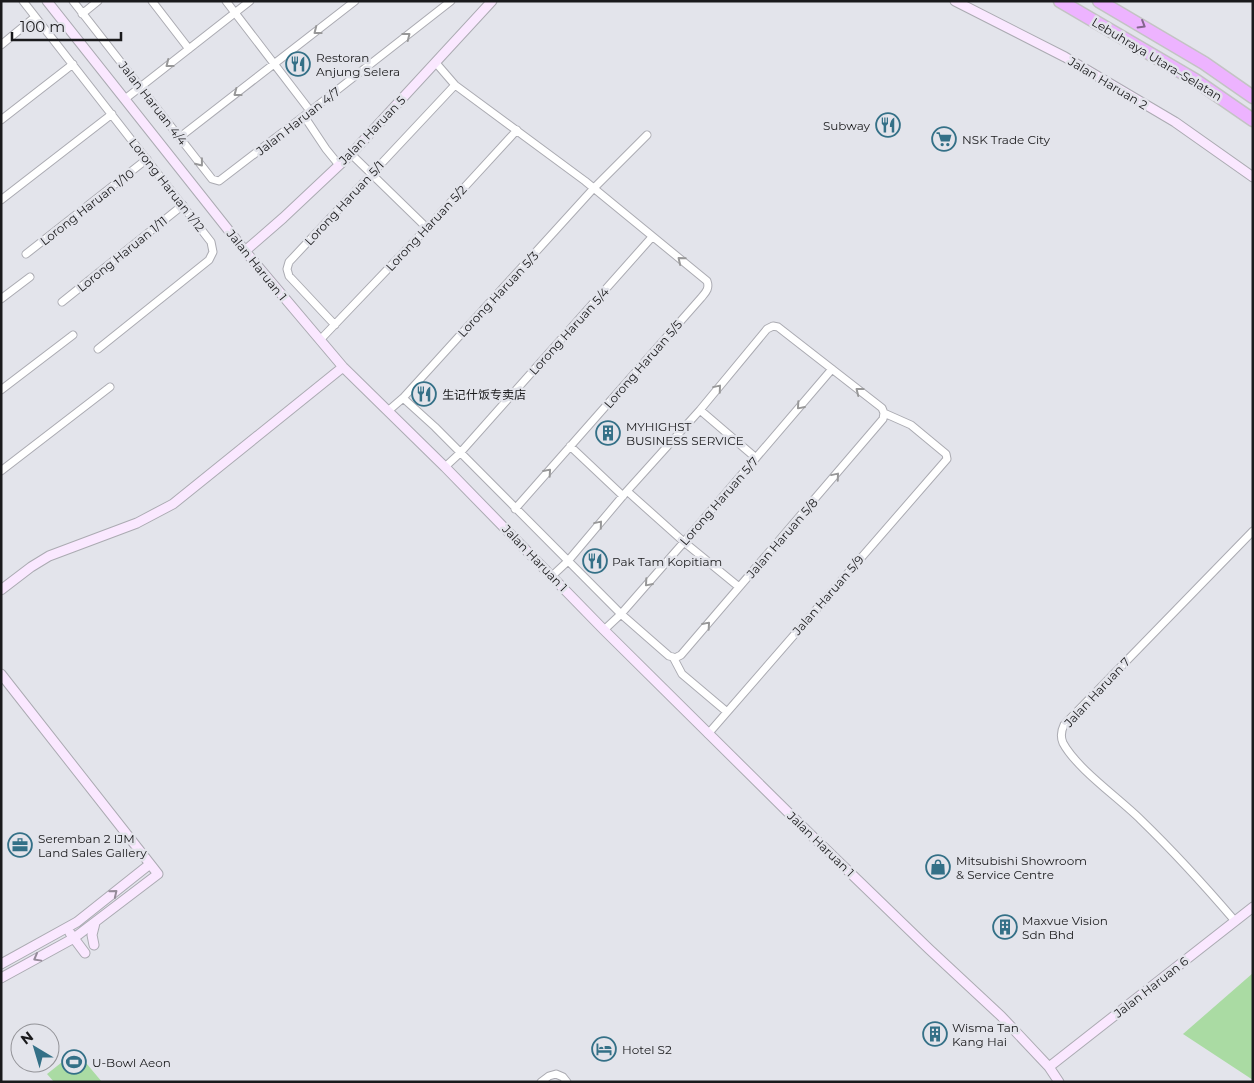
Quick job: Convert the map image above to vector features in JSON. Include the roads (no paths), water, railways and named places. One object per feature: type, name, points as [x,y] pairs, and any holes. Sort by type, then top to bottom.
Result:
[{"type":"highway","name":"Lebuhraya Utara–Selatan","points":[[1060,1],[1196,80],[1253,120]]},
{"type":"highway","name":"Lebuhraya Utara–Selatan","points":[[1099,1],[1204,63],[1253,97]]},
{"type":"main road","name":"Jalan Haruan 1","points":[[47,1],[245,251],[343,368],[445,467],[708,734],[929,949],[1001,1016],[1049,1067],[1059,1082]]},
{"type":"main road","name":"Jalan Haruan 5","points":[[245,251],[351,154],[492,1]]},
{"type":"main road","name":"Jalan Haruan 2","points":[[955,1],[1065,57],[1175,122],[1253,177]]},
{"type":"main road","points":[[1,590],[49,556],[138,523],[173,504],[343,368]]},
{"type":"main road","points":[[1,674],[158,874],[74,938],[1,978]]},
{"type":"main road","points":[[1,964],[77,922],[150,864]]},
{"type":"main road","name":"Jalan Haruan 6","points":[[1049,1067],[1253,907]]},
{"type":"main road","points":[[77,922],[84,931]]},
{"type":"main road","points":[[94,945],[92,935],[95,923]]},
{"type":"main road","points":[[58,946],[70,947],[85,953],[66,929]]},
{"type":"street","name":"Lorong Haruan 1/12","points":[[23,1],[211,242],[213,252],[209,260],[98,349]]},
{"type":"street","name":"Jalan Haruan 4/4","points":[[73,1],[215,181]]},
{"type":"street","points":[[82,14],[98,1]]},
{"type":"street","points":[[152,1],[189,49]]},
{"type":"street","points":[[226,1],[275,64],[308,114],[326,149],[339,165]]},
{"type":"street","points":[[124,99],[250,1]]},
{"type":"street","points":[[180,137],[355,1]]},
{"type":"street","name":"Jalan Haruan 4/7","points":[[215,181],[223,179],[451,1]]},
{"type":"street","points":[[1,44],[35,17]]},
{"type":"street","points":[[436,63],[455,85],[517,130],[652,237]]},
{"type":"street","points":[[1,120],[73,64]]},
{"type":"street","name":"Lorong Haruan 5/1","points":[[335,325],[289,276],[286,269],[289,262],[455,85]]},
{"type":"street","points":[[1,200],[112,114]]},
{"type":"street","name":"Lorong Haruan 5/2","points":[[320,340],[517,130]]},
{"type":"street","name":"Lorong Haruan 5/3","points":[[388,411],[403,398],[593,189],[648,135]]},
{"type":"street","points":[[351,154],[427,228]]},
{"type":"street","name":"Lorong Haruan 1/10","points":[[26,254],[147,159]]},
{"type":"street","name":"Lorong Haruan 1/11","points":[[62,302],[183,205]]},
{"type":"street","name":"Lorong Haruan 5/5","points":[[515,508],[708,288],[707,281],[652,237]]},
{"type":"street","name":"Lorong Haruan 5/4","points":[[445,467],[460,453],[652,237]]},
{"type":"street","points":[[1,299],[30,277]]},
{"type":"street","points":[[552,576],[568,561],[625,493],[700,410],[767,329],[773,326],[778,327],[882,408],[884,413]]},
{"type":"street","points":[[1,390],[73,335]]},
{"type":"street","name":"Lorong Haruan 5/7","points":[[604,630],[621,614],[684,542],[832,369]]},
{"type":"street","points":[[1,471],[110,387]]},
{"type":"street","points":[[403,398],[621,614],[669,656],[673,657],[682,674],[727,712]]},
{"type":"street","points":[[700,410],[756,458]]},
{"type":"street","name":"Jalan Haruan 5/9","points":[[708,734],[941,466],[947,456],[911,425],[884,413]]},
{"type":"street","name":"Jalan Haruan 5/8","points":[[673,657],[681,655],[883,419],[884,413]]},
{"type":"street","points":[[570,446],[739,587]]},
{"type":"street","name":"Jalan Haruan 7","points":[[1235,921],[1199,879],[1141,819],[1072,756],[1062,741],[1061,732],[1064,725],[1253,531]]},
{"type":"street","points":[[541,1082],[549,1076],[556,1074],[567,1082]]},
{"type":"place","name":"Restoran Anjung Selera","points":[[298,64]]},
{"type":"place","name":"Subway","points":[[888,125]]},
{"type":"place","name":"NSK Trade City","points":[[944,139]]},
{"type":"place","name":"生记什饭专卖店","points":[[424,394]]},
{"type":"place","name":"MYHIGHST BUSINESS SERVICE","points":[[608,433]]},
{"type":"place","name":"Pak Tam Kopitiam","points":[[595,561]]},
{"type":"place","name":"Seremban 2 IJM Land Sales Gallery","points":[[20,845]]},
{"type":"place","name":"Mitsubishi Showroom & Service Centre","points":[[938,867]]},
{"type":"place","name":"Maxvue Vision Sdn Bhd","points":[[1005,927]]},
{"type":"place","name":"Wisma Tan Kang Hai","points":[[935,1034]]},
{"type":"place","name":"Hotel S2","points":[[604,1049]]},
{"type":"place","name":"U-Bowl Aeon","points":[[74,1062]]}]
